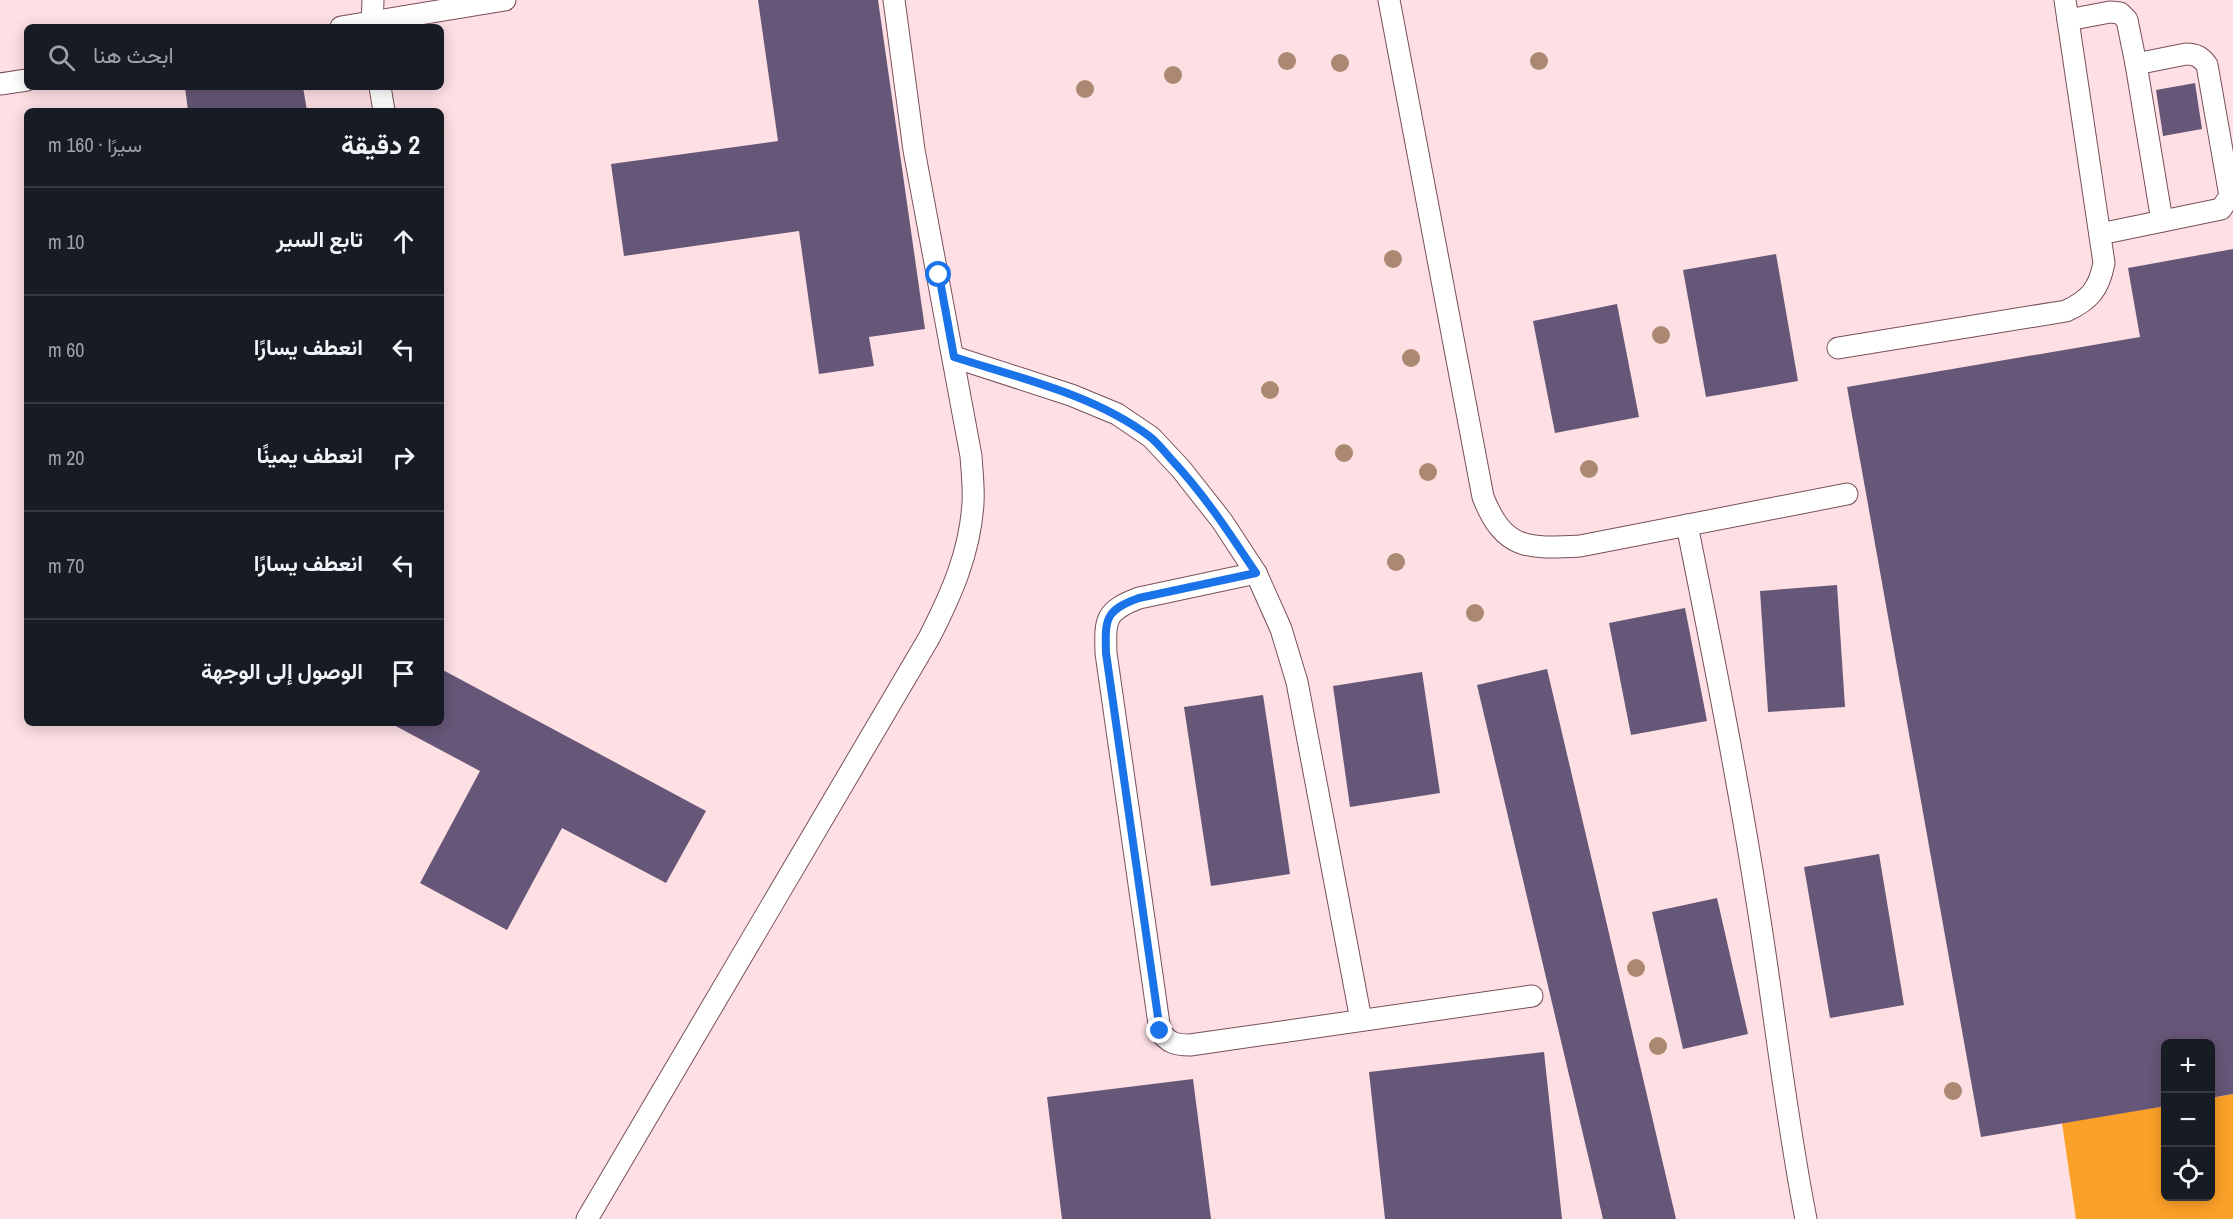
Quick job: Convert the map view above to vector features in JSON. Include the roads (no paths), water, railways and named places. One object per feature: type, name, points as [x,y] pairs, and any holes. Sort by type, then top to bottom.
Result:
[{"type":"lane","points":[[371,24],[372,0]]},
{"type":"lane","points":[[376,24],[505,0]]},
{"type":"lane","points":[[587,1219],[929,638],[953,590],[968,546],[973,502],[971,456],[914,150],[894,0]]},
{"type":"lane","points":[[1389,0],[1484,497],[1492,518],[1505,535],[1526,545],[1552,548],[1580,546],[1846,494]]},
{"type":"lane","points":[[1838,348],[2066,311],[2080,304],[2101,279],[2104,263],[2067,10],[2110,12],[2120,14],[2127,20],[2162,221]]},
{"type":"lane","points":[[2100,234],[2221,209],[2230,196],[2207,65],[2194,54],[2136,64]]},
{"type":"lane","points":[[0,84],[24,80]]},
{"type":"lane","points":[[380,90],[384,108]]},
{"type":"lane","points":[[954,357],[1090,403],[1117,414],[1151,437],[1181,469],[1222,521],[1256,573],[1281,629],[1297,682],[1361,1020]]},
{"type":"lane","points":[[1687,525],[1728,730],[1806,1219]]},
{"type":"lane","points":[[1256,573],[1139,598],[1120,605],[1109,616],[1106,653],[1160,1031],[1166,1040],[1178,1045],[1190,1045],[1532,996]]}]
